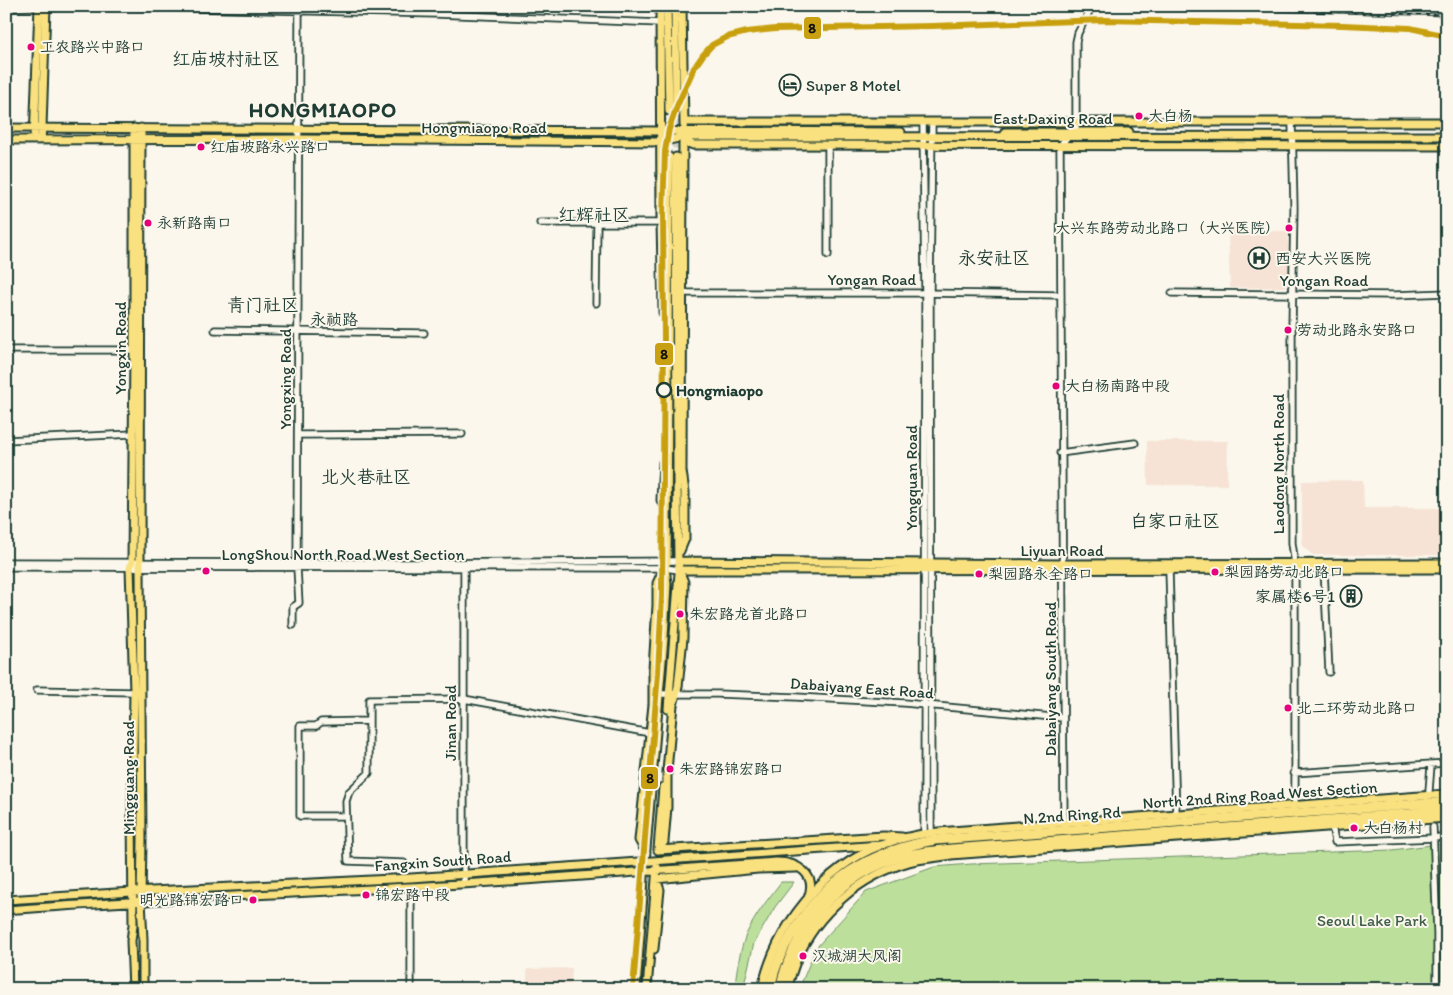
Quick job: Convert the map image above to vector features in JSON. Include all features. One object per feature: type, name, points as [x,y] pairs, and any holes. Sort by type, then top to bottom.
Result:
[{"type":"highway","name":"N 2nd Ring Rd","points":[[770,989],[784,946],[815,901],[837,880],[851,870],[874,858],[909,845],[935,840],[1447,802]]},
{"type":"highway","name":"N 2nd Ring Rd","points":[[780,989],[793,950],[802,933],[825,903],[851,881],[877,866],[911,854],[952,849],[1447,811]]},
{"type":"main road","points":[[37,140],[42,6]]},
{"type":"main road","points":[[660,6],[663,305],[661,500],[667,514]]},
{"type":"main road","points":[[667,6],[673,111],[675,6]]},
{"type":"main road","points":[[678,559],[685,539],[680,422],[684,134],[682,6]]},
{"type":"main road","points":[[684,122],[1447,122]]},
{"type":"main road","name":"Hongmiaopo Road","points":[[6,128],[660,130]]},
{"type":"main road","name":"Yongxin Road","points":[[138,128],[140,565]]},
{"type":"main road","name":"East Daxing Road","points":[[660,130],[684,134],[1076,132],[1447,136]]},
{"type":"main road","name":"East Daxing Road","points":[[932,134],[1067,137],[1447,132]]},
{"type":"main road","points":[[684,134],[686,142],[693,145],[1447,146]]},
{"type":"main road","name":"East Daxing Road","points":[[661,142],[684,134]]},
{"type":"main road","name":"Hongmiaopo Road","points":[[6,140],[300,139],[661,142]]},
{"type":"main road","points":[[646,853],[639,840],[653,704],[664,638],[667,582],[667,325],[672,157],[676,309],[680,369]]},
{"type":"main road","points":[[663,305],[667,325]]},
{"type":"main road","points":[[676,309],[682,324]]},
{"type":"main road","name":"Yongxin Road","points":[[131,565],[133,434],[138,350]]},
{"type":"main road","points":[[647,986],[673,695],[679,570],[677,462],[680,422]]},
{"type":"main road","points":[[677,462],[684,484]]},
{"type":"main road","name":"Liyuan Road","points":[[678,559],[927,566],[1063,567],[1447,564]]},
{"type":"main road","name":"Mingguang Road","points":[[131,565],[134,692],[132,808],[133,925],[131,941],[133,989]]},
{"type":"main road","name":"Mingguang Road","points":[[140,565],[143,989]]},
{"type":"main road","name":"Liyuan Road","points":[[679,570],[927,566]]},
{"type":"main road","name":"Liyuan Road","points":[[1063,567],[1168,569],[1294,566],[1324,569],[1447,568]]},
{"type":"main road","points":[[636,989],[658,710],[656,692]]},
{"type":"main road","name":"North 2nd Ring Road West Section","points":[[762,989],[768,968],[787,925],[808,898],[827,879],[851,861],[881,845],[928,834],[1447,794]]},
{"type":"main road","points":[[788,989],[796,960],[810,936],[832,908],[869,879],[910,862],[951,855],[1447,818]]},
{"type":"main road","points":[[658,850],[891,836],[911,837]]},
{"type":"main road","name":"Fangxin South Road","points":[[6,900],[464,874],[881,845]]},
{"type":"main road","name":"Fangxin South Road","points":[[6,910],[141,900],[411,887],[644,872],[656,875],[784,868],[798,869],[806,874],[811,888],[808,898]]},
{"type":"street","points":[[6,8],[42,6]]},
{"type":"street","points":[[108,6],[299,8],[660,23]]},
{"type":"street","points":[[435,6],[435,14]]},
{"type":"street","points":[[1060,146],[1067,137],[1076,132],[1076,42],[1079,30],[1092,6]]},
{"type":"street","name":"Yongxing Road","points":[[293,625],[293,607],[299,603],[297,566],[299,8]]},
{"type":"street","name":"Yongquan Road","points":[[922,122],[927,293],[928,834]]},
{"type":"street","name":"Yongquan Road","points":[[927,293],[932,122]]},
{"type":"street","name":"Laodong North Road","points":[[1292,122],[1294,207],[1292,294],[1294,806]]},
{"type":"street","points":[[828,145],[828,255]]},
{"type":"street","name":"Dabaiyang South Road","points":[[1060,146],[1060,452],[1063,567],[1064,824]]},
{"type":"street","points":[[540,223],[661,223]]},
{"type":"street","points":[[596,223],[596,303]]},
{"type":"street","name":"Yongan Road","points":[[683,293],[1060,295]]},
{"type":"street","name":"Yongan Road","points":[[1172,293],[1447,294]]},
{"type":"street","name":"永祯路","points":[[215,330],[424,333]]},
{"type":"street","points":[[6,350],[138,350]]},
{"type":"street","points":[[6,440],[133,434]]},
{"type":"street","points":[[298,435],[462,434]]},
{"type":"street","points":[[1060,452],[1135,443]]},
{"type":"street","name":"LongShou North Road West Section","points":[[666,565],[678,559]]},
{"type":"street","name":"LongShou North Road West Section","points":[[6,562],[131,565]]},
{"type":"street","name":"LongShou North Road West Section","points":[[6,567],[131,565],[464,565],[537,567],[666,565],[679,570]]},
{"type":"street","name":"Jinan Road","points":[[464,565],[464,883]]},
{"type":"street","points":[[1168,569],[1176,815]]},
{"type":"street","points":[[1324,569],[1329,672]]},
{"type":"street","points":[[37,690],[134,692]]},
{"type":"street","name":"Dabaiyang East Road","points":[[656,692],[673,695],[717,694],[796,697],[927,705],[1063,718]]},
{"type":"street","points":[[404,863],[348,861],[346,800],[349,792],[356,784],[369,774],[368,700],[464,699],[650,733]]},
{"type":"street","points":[[346,816],[300,816],[300,726],[316,726],[321,722],[368,721]]},
{"type":"street","points":[[1294,773],[1447,763]]},
{"type":"street","points":[[1429,791],[1431,764]]},
{"type":"street","points":[[1332,826],[1335,842],[1447,836]]},
{"type":"street","points":[[1433,827],[1437,989]]},
{"type":"street","points":[[411,887],[411,989]]},
{"type":"shaded area","name":"西安大兴医院","points":[[1228,231],[1288,231],[1289,285],[1285,287],[1230,288]]},
{"type":"shaded area","points":[[1147,441],[1228,441],[1227,485],[1148,485]]},
{"type":"shaded area","points":[[1363,480],[1364,508],[1447,508],[1447,555],[1313,555],[1302,546],[1302,481]]},
{"type":"shaded area","points":[[572,968],[571,989],[527,989],[527,969]]},
{"type":"green space","name":"Seoul Lake Park","points":[[1447,843],[1447,989],[799,989],[816,948],[866,892],[934,867],[971,864],[1392,850]]},
{"type":"green space","points":[[781,882],[794,882],[775,907],[754,943],[743,989],[735,989],[739,961],[746,935],[758,914]]},
{"type":"water","points":[[1437,981],[1447,982],[1447,989],[1259,989],[1260,986],[1415,986]]},
{"type":"tunnel","points":[[676,110],[676,157]]},
{"type":"tunnel","points":[[669,111],[669,157]]},
{"type":"railway","points":[[1045,6],[1447,15]]},
{"type":"metro line","name":"8","points":[[633,989],[658,673],[662,596],[663,215],[665,151],[669,129],[677,106],[694,68],[703,55],[712,45],[727,37],[747,32],[775,29],[1105,20],[1410,28],[1447,36]]},
{"type":"place","name":"工农路兴中路口","points":[[31,47]]},
{"type":"place","name":"Super 8 Motel","points":[[790,85]]},
{"type":"place","name":"大白杨","points":[[1139,116]]},
{"type":"place","name":"红庙坡路永兴路口","points":[[201,147]]},
{"type":"place","name":"永新路南口","points":[[148,223]]},
{"type":"place","name":"大兴东路劳动北路口（大兴医院）","points":[[1289,228]]},
{"type":"place","name":"西安大兴医院","points":[[1259,258]]},
{"type":"place","name":"劳动北路永安路口","points":[[1288,330]]},
{"type":"place","name":"大白杨南路中段","points":[[1056,386]]},
{"type":"place","name":"Hongmiaopo","points":[[664,390]]},
{"type":"place","name":"梨园路劳动北路口","points":[[1215,572]]},
{"type":"place","name":"梨园路永全路口","points":[[979,574]]},
{"type":"place","name":"家属楼6号1","points":[[1351,596]]},
{"type":"place","name":"朱宏路龙首北路口","points":[[680,614]]},
{"type":"place","name":"北二环劳动北路口","points":[[1288,708]]},
{"type":"place","name":"朱宏路锦宏路口","points":[[670,769]]},
{"type":"place","name":"大白杨村","points":[[1354,828]]},
{"type":"place","name":"锦宏路中段","points":[[366,895]]},
{"type":"place","name":"明光路锦宏路口","points":[[253,900]]},
{"type":"place","name":"汉城湖大风阁","points":[[803,956]]},
{"type":"district","name":"红庙坡村社区","points":[[226,59]]},
{"type":"district","name":"HONGMIAOPO","points":[[323,109]]},
{"type":"district","name":"红辉社区","points":[[594,215]]},
{"type":"district","name":"永安社区","points":[[994,258]]},
{"type":"district","name":"青门社区","points":[[263,305]]},
{"type":"district","name":"北火巷社区","points":[[366,477]]},
{"type":"district","name":"白家口社区","points":[[1175,521]]}]
